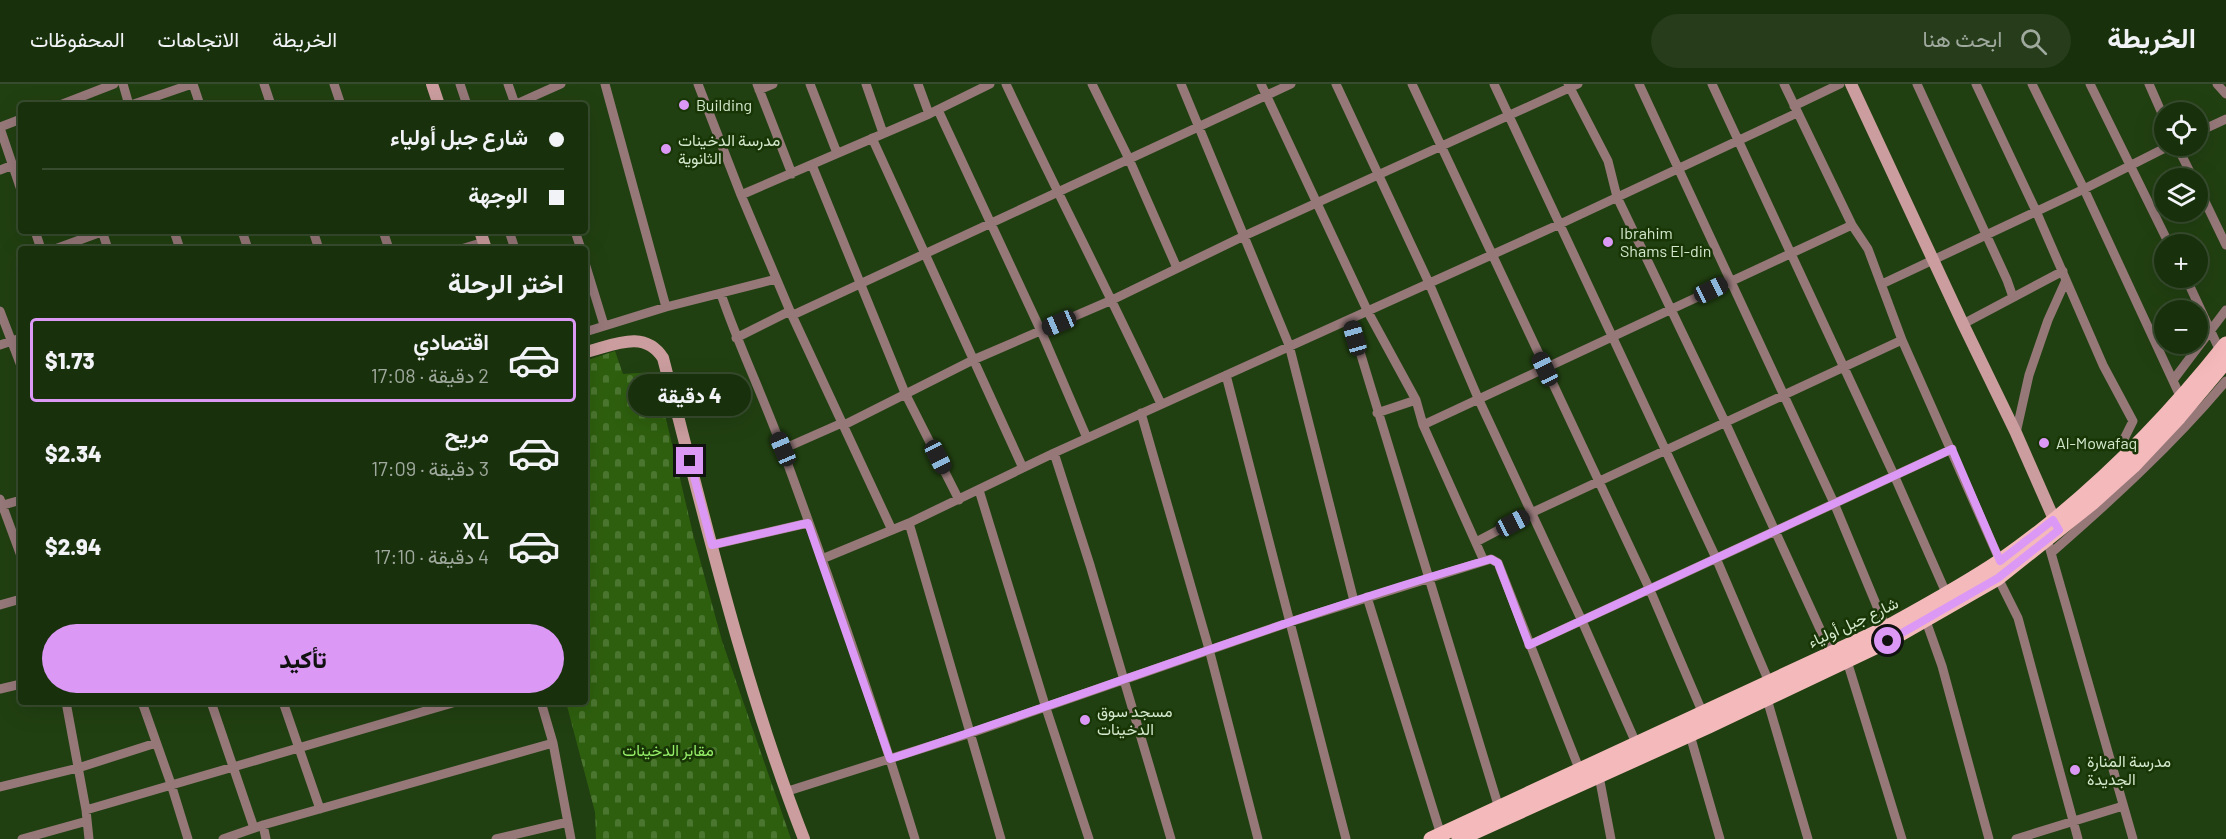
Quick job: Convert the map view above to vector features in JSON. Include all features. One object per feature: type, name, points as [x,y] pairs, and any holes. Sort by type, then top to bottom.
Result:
[{"type":"main road","name":"شارع جبل أولياء","points":[[1459,839],[1481,834],[1599,776],[1690,735],[1706,720],[1769,682],[1886,628],[1947,595],[2000,561],[2052,535],[2086,493],[2128,454],[2224,352]]},
{"type":"main road","name":"شارع جبل أولياء","points":[[1436,837],[1636,743],[1767,699],[1926,621],[1998,578],[2092,503],[2155,444],[2224,352]]},
{"type":"street","points":[[69,102],[114,84]]},
{"type":"street","points":[[123,84],[129,102]]},
{"type":"street","points":[[139,102],[192,84],[199,102]]},
{"type":"street","points":[[264,84],[270,102]]},
{"type":"street","points":[[334,84],[340,102]]},
{"type":"street","points":[[432,84],[438,102]]},
{"type":"street","points":[[460,84],[466,102]]},
{"type":"street","points":[[508,84],[513,102]]},
{"type":"street","points":[[605,84],[666,307]]},
{"type":"street","points":[[699,84],[776,279],[892,530]]},
{"type":"street","points":[[773,84],[758,87],[792,174]]},
{"type":"street","points":[[810,84],[837,153]]},
{"type":"street","points":[[866,84],[883,134]]},
{"type":"street","points":[[918,84],[1041,330],[1087,438]]},
{"type":"street","points":[[741,195],[933,112],[972,88],[990,84]]},
{"type":"street","points":[[1006,84],[1161,404]]},
{"type":"street","points":[[1092,84],[1129,159],[1177,267]]},
{"type":"street","points":[[1181,84],[1290,345],[1354,601]]},
{"type":"street","points":[[1261,84],[1368,312],[1416,400],[1423,425],[1484,561]]},
{"type":"street","points":[[736,338],[860,285],[989,222],[1057,193],[1291,84]]},
{"type":"street","points":[[1336,84],[1429,283],[1478,398],[1636,743]]},
{"type":"street","points":[[1412,84],[1650,590],[1706,720]]},
{"type":"street","points":[[1494,84],[1716,558],[1769,682]]},
{"type":"street","points":[[1639,84],[1834,504],[1886,628]]},
{"type":"street","points":[[1712,84],[1894,475],[1947,595]]},
{"type":"street","points":[[1784,84],[1852,225],[1866,246],[1902,340],[2000,561]]},
{"type":"street","points":[[822,559],[909,523],[1054,453],[1678,169],[1738,140],[1840,84]]},
{"type":"street","points":[[1851,84],[2016,433],[2052,535],[2133,839]]},
{"type":"street","points":[[1917,84],[2013,297]]},
{"type":"street","points":[[1976,84],[2065,276],[2103,365],[2133,421],[2122,443],[2128,454]]},
{"type":"street","points":[[2032,84],[2084,189],[2181,398]]},
{"type":"street","points":[[2090,84],[2164,234]]},
{"type":"street","points":[[2149,84],[2157,102]]},
{"type":"street","points":[[2217,84],[2226,94]]},
{"type":"street","points":[[536,100],[559,85]]},
{"type":"street","points":[[783,449],[843,424],[973,360],[1112,300],[1177,267],[1442,147],[1572,85],[1608,161],[1617,197],[1726,424],[1831,653]]},
{"type":"street","points":[[18,120],[0,127],[18,181]]},
{"type":"street","points":[[2208,129],[2225,123]]},
{"type":"street","points":[[872,138],[923,254],[1023,468]]},
{"type":"street","points":[[1882,284],[2084,189],[2154,153]]},
{"type":"street","points":[[0,170],[13,165]]},
{"type":"street","points":[[812,165],[905,393],[959,500]]},
{"type":"street","points":[[2208,208],[2226,245]]},
{"type":"street","points":[[1423,425],[1852,225]]},
{"type":"street","points":[[63,246],[95,234]]},
{"type":"street","points":[[470,246],[484,241]]},
{"type":"street","points":[[588,273],[604,325]]},
{"type":"street","points":[[1963,324],[2013,297],[2065,276]]},
{"type":"street","points":[[2016,433],[2029,375],[2065,276]]},
{"type":"street","points":[[588,331],[666,307],[776,279]]},
{"type":"street","points":[[2191,288],[2224,352]]},
{"type":"street","points":[[721,294],[736,338],[783,449],[890,759],[915,839]]},
{"type":"street","points":[[2174,379],[2226,310]]},
{"type":"street","points":[[0,311],[16,340],[0,345]]},
{"type":"street","points":[[1350,319],[1499,808]]},
{"type":"street","points":[[588,351],[636,340],[649,343],[663,358],[712,545],[758,707],[785,792],[804,839]]},
{"type":"street","points":[[1476,542],[1531,513],[1902,340]]},
{"type":"street","points":[[1226,375],[1346,839]]},
{"type":"street","points":[[2052,535],[2113,499],[2188,426],[2226,381]]},
{"type":"street","points":[[1377,413],[1416,400]]},
{"type":"street","points":[[1141,413],[1209,649],[1258,839]]},
{"type":"street","points":[[1529,645],[1952,449]]},
{"type":"street","points":[[1054,453],[1090,565],[1171,839]]},
{"type":"street","points":[[979,490],[1089,839]]},
{"type":"street","points":[[18,500],[1,503],[18,548]]},
{"type":"street","points":[[712,545],[808,523]]},
{"type":"street","points":[[909,523],[1001,839]]},
{"type":"street","points":[[785,792],[971,733],[1045,705],[1290,622],[1491,559],[1498,563],[1580,771]]},
{"type":"street","points":[[1998,578],[2018,618],[2078,839]]},
{"type":"street","points":[[1367,597],[1436,837]]},
{"type":"street","points":[[0,605],[18,600]]},
{"type":"street","points":[[1926,621],[1942,666],[1989,839]]},
{"type":"street","points":[[1847,661],[1902,839]]},
{"type":"street","points":[[0,689],[18,685]]},
{"type":"street","points":[[1767,699],[1808,839]]},
{"type":"street","points":[[67,705],[86,810],[89,839]]},
{"type":"street","points":[[143,705],[188,839]]},
{"type":"street","points":[[212,705],[231,768],[266,839]]},
{"type":"street","points":[[284,705],[320,809]]},
{"type":"street","points":[[86,810],[446,705]]},
{"type":"street","points":[[542,705],[553,743],[571,839]]},
{"type":"street","points":[[1690,735],[1720,839]]},
{"type":"street","points":[[0,787],[78,768],[156,743]]},
{"type":"street","points":[[224,839],[320,809],[553,743]]},
{"type":"street","points":[[1599,776],[1611,839]]},
{"type":"street","points":[[2016,839],[2123,806]]},
{"type":"street","points":[[22,839],[87,821]]},
{"type":"street","points":[[496,839],[568,822]]},
{"type":"green space","name":"مقابر الدخينات","points":[[615,351],[623,374],[655,372],[693,534],[722,641],[791,839],[596,839],[595,812],[567,705],[588,705],[588,360]]},
{"type":"place","name":"Building","points":[[684,105]]},
{"type":"place","name":"مدرسة الدخينات الثانوية","points":[[666,149]]},
{"type":"place","name":"Ibrahim Shams El-din","points":[[1608,242]]},
{"type":"place","name":"Al-Mowafaq","points":[[2044,443]]},
{"type":"place","name":"مسجد سوق الدخينات","points":[[1085,720]]},
{"type":"place","name":"مدرسة المنارة الجديدة","points":[[2075,770]]},
{"type":"route","points":[[690,461],[712,545],[808,523],[890,759],[971,733],[1229,642],[1491,559],[1498,563],[1529,645],[1952,449],[2000,561],[2053,520],[2059,530],[1998,578],[1888,641]]}]
